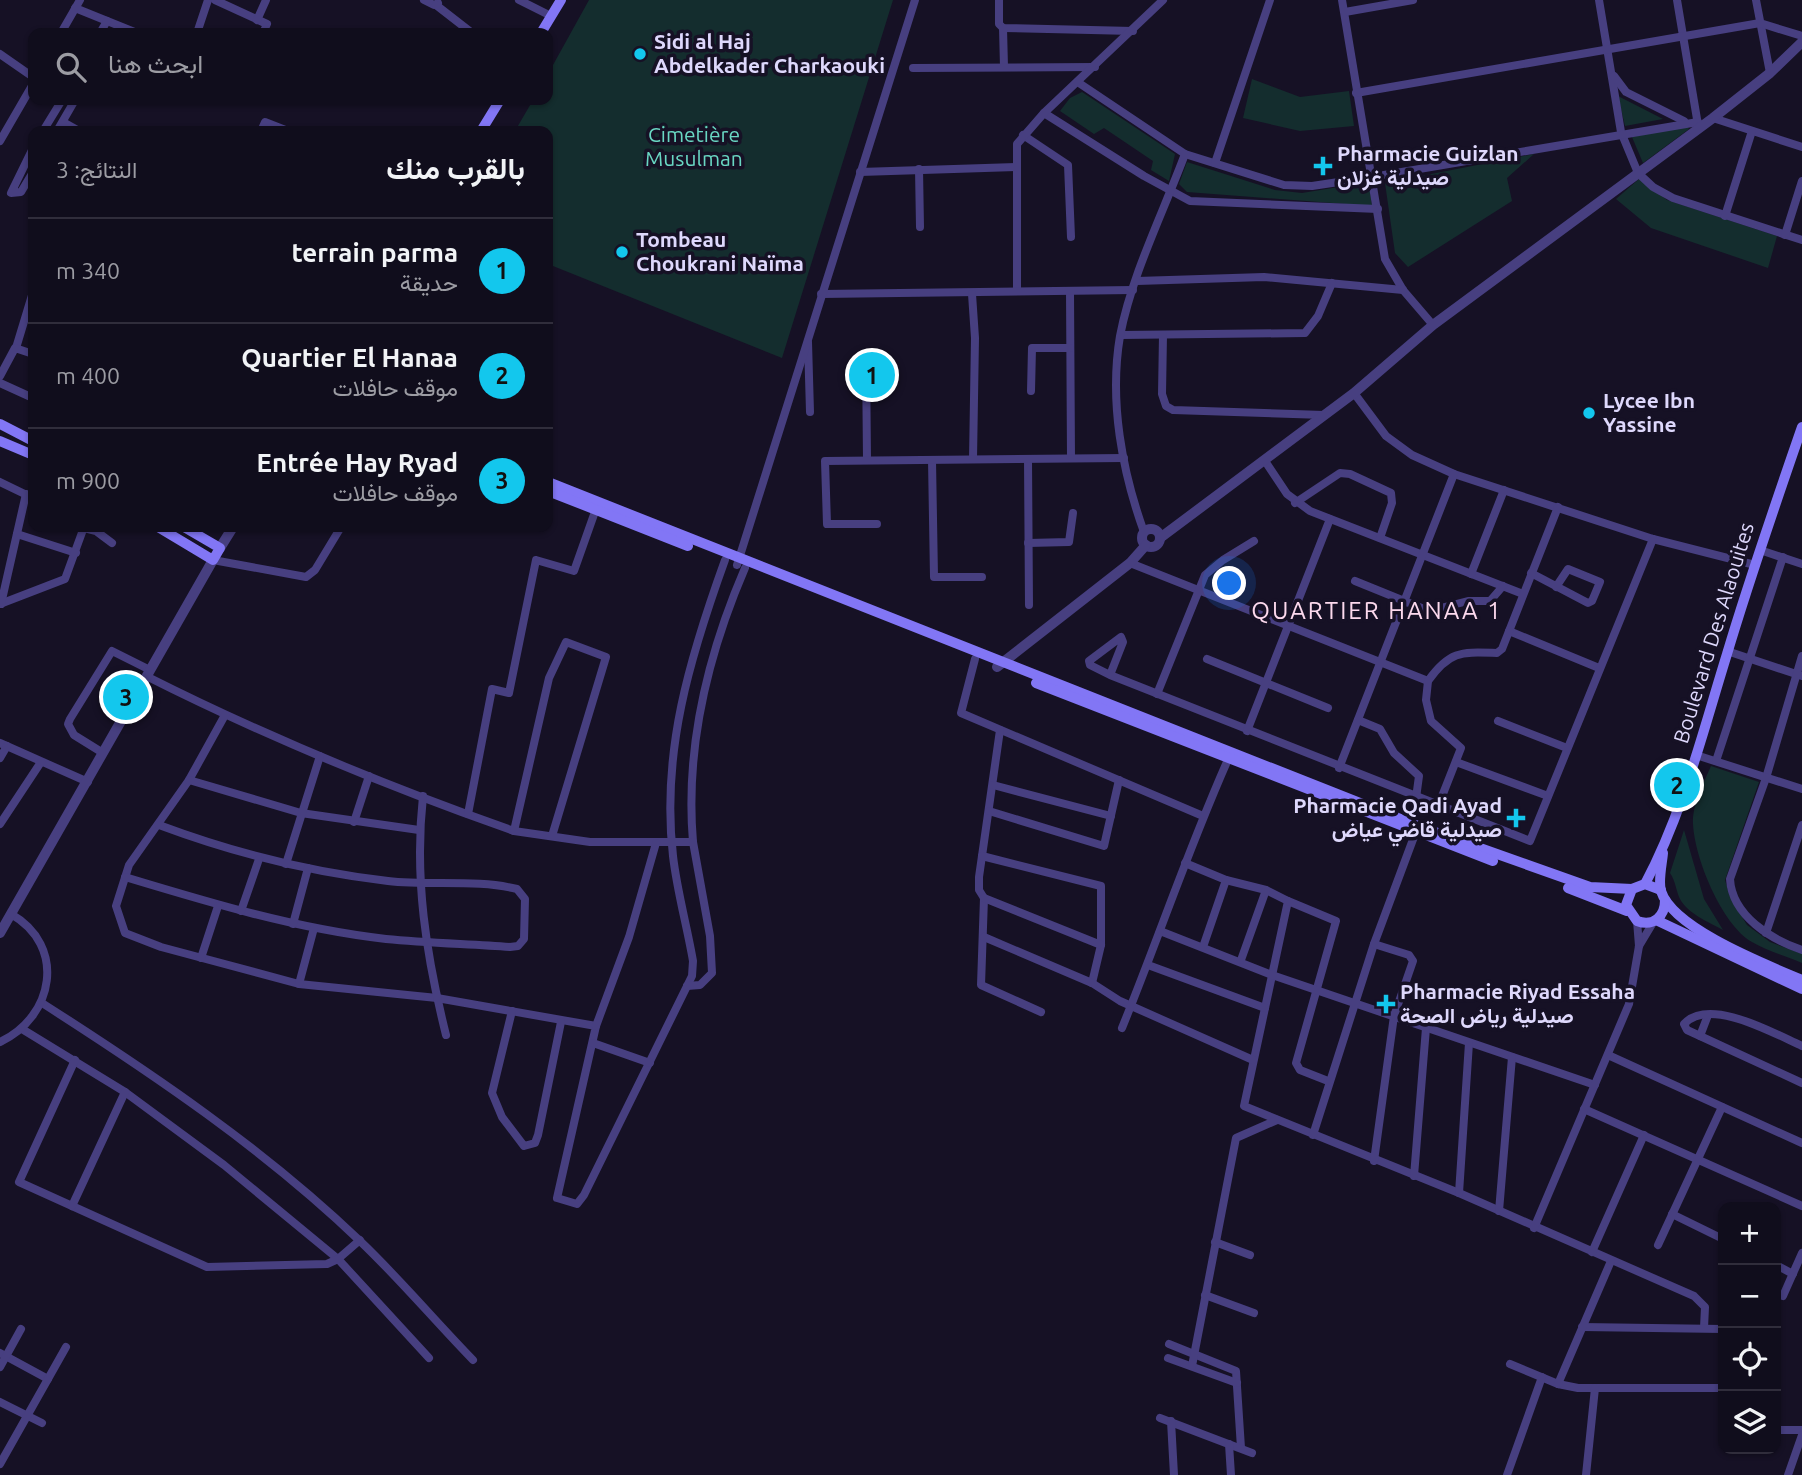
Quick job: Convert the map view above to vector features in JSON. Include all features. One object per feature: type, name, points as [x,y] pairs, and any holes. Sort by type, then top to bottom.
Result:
[{"type":"main road","points":[[544,28],[561,0]]},
{"type":"main road","points":[[484,126],[497,105]]},
{"type":"main road","points":[[0,424],[28,438]]},
{"type":"main road","name":"Boulevard Des Alaouites","points":[[1663,850],[1802,427]]},
{"type":"main road","points":[[0,441],[28,453]]},
{"type":"main road","points":[[553,484],[596,506],[725,560],[741,564]]},
{"type":"main road","points":[[553,493],[596,506],[1627,911],[1637,921],[1655,921],[1802,989]]},
{"type":"main road","points":[[166,532],[213,560],[220,548],[193,532]]},
{"type":"main road","points":[[912,630],[975,659],[1000,665]]},
{"type":"main road","points":[[1417,830],[1597,889],[1632,889],[1644,884],[1663,850]]},
{"type":"main road","points":[[1655,921],[1662,915],[1663,850]]},
{"type":"main road","points":[[1644,884],[1663,895],[1691,924],[1721,944],[1802,980]]},
{"type":"main road","points":[[1627,911],[1626,899],[1632,889]]},
{"type":"street","points":[[199,28],[208,0]]},
{"type":"street","points":[[215,0],[267,24],[265,28]]},
{"type":"street","points":[[257,20],[266,0]]},
{"type":"street","points":[[424,0],[438,2],[467,28]]},
{"type":"street","points":[[519,0],[551,16]]},
{"type":"street","points":[[687,986],[700,985],[712,973],[710,936],[692,842],[691,795],[695,743],[702,703],[807,336],[915,0]]},
{"type":"street","points":[[999,0],[1004,67]]},
{"type":"street","points":[[1017,291],[1017,144],[1044,113],[1079,83],[1163,0]]},
{"type":"street","points":[[1215,163],[1270,0]]},
{"type":"street","points":[[1342,0],[1385,259],[1403,290],[1433,325]]},
{"type":"street","points":[[1345,12],[1413,0]]},
{"type":"street","points":[[1599,0],[1614,76],[1613,96],[1621,132],[1638,173],[1653,187],[1673,198],[1802,240]]},
{"type":"street","points":[[1677,0],[1698,125]]},
{"type":"street","points":[[1756,0],[1770,73]]},
{"type":"street","points":[[64,28],[78,4],[113,28]]},
{"type":"street","points":[[103,28],[107,22]]},
{"type":"street","points":[[1356,93],[1760,23],[1802,36]]},
{"type":"street","points":[[1003,28],[1133,31]]},
{"type":"street","points":[[1000,665],[1130,563],[1146,545],[1155,545],[1160,538],[1354,393],[1433,325],[1638,173],[1698,125],[1713,118],[1770,73],[1802,43]]},
{"type":"street","points":[[1,57],[28,74]]},
{"type":"street","points":[[913,68],[1095,66]]},
{"type":"street","points":[[1614,76],[1626,92],[1698,125]]},
{"type":"street","points":[[1079,83],[1185,154],[1284,185],[1312,186],[1373,177],[1687,122]]},
{"type":"street","points":[[0,141],[28,93]]},
{"type":"street","points":[[46,126],[59,105]]},
{"type":"street","points":[[60,126],[72,105]]},
{"type":"street","points":[[1044,113],[1144,176],[1190,201],[1378,209]]},
{"type":"street","points":[[1713,118],[1802,147]]},
{"type":"street","points":[[49,121],[57,126]]},
{"type":"street","points":[[263,126],[265,121],[276,126]]},
{"type":"street","points":[[1725,216],[1752,131]]},
{"type":"street","points":[[1023,135],[1068,165],[1071,237]]},
{"type":"street","points":[[1146,545],[1142,539],[1144,532],[1124,458],[1116,408],[1121,335],[1133,290],[1185,154]]},
{"type":"street","points":[[28,159],[11,193],[16,195],[21,192],[28,180]]},
{"type":"street","points":[[860,172],[1016,167]]},
{"type":"street","points":[[919,169],[920,227]]},
{"type":"street","points":[[1785,235],[1802,181]]},
{"type":"street","points":[[1137,281],[1264,277],[1403,290]]},
{"type":"street","points":[[1121,335],[1305,333],[1318,316],[1332,283]]},
{"type":"street","points":[[821,294],[1133,290]]},
{"type":"street","points":[[1070,292],[1071,458]]},
{"type":"street","points":[[972,294],[975,338],[973,459]]},
{"type":"street","points":[[0,376],[9,354],[16,348],[28,308]]},
{"type":"street","points":[[1163,335],[1163,394],[1166,406],[1173,410],[1324,415]]},
{"type":"street","points":[[807,336],[810,412]]},
{"type":"street","points":[[16,348],[28,352]]},
{"type":"street","points":[[1031,391],[1032,348],[1070,348]]},
{"type":"street","points":[[866,356],[867,460]]},
{"type":"street","points":[[0,383],[28,396]]},
{"type":"street","points":[[1354,393],[1386,436],[1412,455],[1454,474],[1653,538],[1755,565]]},
{"type":"street","points":[[877,524],[832,526],[825,520],[825,461],[1124,458]]},
{"type":"street","points":[[1028,459],[1029,605]]},
{"type":"street","points":[[932,460],[934,577],[982,578]]},
{"type":"street","points":[[1265,461],[1295,503],[1523,594]]},
{"type":"street","points":[[1295,503],[1331,477],[1350,474],[1391,493],[1392,503],[1380,538]]},
{"type":"street","points":[[1339,768],[1406,603],[1454,474]]},
{"type":"street","points":[[0,481],[28,495]]},
{"type":"street","points":[[1471,574],[1504,490]]},
{"type":"street","points":[[1,604],[17,534],[28,502]]},
{"type":"street","points":[[468,814],[492,689],[509,693],[536,560],[574,571],[596,506]]},
{"type":"street","points":[[1439,804],[1456,762],[1460,744],[1431,721],[1426,700],[1428,681],[1452,656],[1474,651],[1500,652],[1558,507]]},
{"type":"street","points":[[1028,543],[1069,542],[1073,513]]},
{"type":"street","points":[[1247,731],[1291,626],[1331,519]]},
{"type":"street","points":[[1144,532],[1152,529],[1160,538]]},
{"type":"street","points":[[1,604],[62,582],[83,532]]},
{"type":"street","points":[[97,532],[112,543]]},
{"type":"street","points":[[230,532],[220,548],[235,564]]},
{"type":"street","points":[[0,933],[213,560],[306,577],[315,570],[338,532]]},
{"type":"street","points":[[17,534],[76,553]]},
{"type":"street","points":[[1110,676],[1123,642],[1121,637],[1088,663],[1110,676],[1416,798],[1439,804],[1527,842],[1532,837],[1653,538]]},
{"type":"street","points":[[1157,694],[1199,590],[1212,568],[1254,541]]},
{"type":"street","points":[[1760,550],[1802,564]]},
{"type":"street","points":[[1716,761],[1783,557]]},
{"type":"street","points":[[656,843],[629,937],[596,1027],[557,1198],[570,1204],[580,1202],[584,1195],[687,986],[693,961],[676,877],[672,842],[671,777],[676,725],[694,645],[725,560]]},
{"type":"street","points":[[1130,563],[1428,681]]},
{"type":"street","points":[[1531,573],[1556,587],[1591,603],[1600,582],[1568,569],[1556,587]]},
{"type":"street","points":[[1355,581],[1406,603],[1433,610],[1468,601],[1490,601],[1503,586]]},
{"type":"street","points":[[1509,631],[1599,668]]},
{"type":"street","points":[[514,831],[548,678],[566,642],[606,657],[552,836]]},
{"type":"street","points":[[103,753],[71,732],[68,724],[111,651],[116,650],[148,673],[225,716],[369,776],[514,831],[590,842],[692,842]]},
{"type":"street","points":[[1727,651],[1799,675]]},
{"type":"street","points":[[1802,656],[1799,675],[1766,778],[1730,879],[1731,888],[1751,920],[1778,942],[1802,950]]},
{"type":"street","points":[[975,659],[961,713],[1203,816]]},
{"type":"street","points":[[1207,659],[1328,708]]},
{"type":"street","points":[[225,716],[189,780],[125,877],[116,906],[125,933],[201,958],[299,984],[437,998],[596,1027]]},
{"type":"street","points":[[1358,720],[1380,729],[1394,753],[1419,776],[1416,798]]},
{"type":"street","points":[[1498,721],[1567,748]]},
{"type":"street","points":[[1000,730],[979,887],[984,898],[981,985],[1041,1012]]},
{"type":"street","points":[[0,758],[3,745],[88,782]]},
{"type":"street","points":[[1696,755],[1802,789]]},
{"type":"street","points":[[286,864],[320,756]]},
{"type":"street","points":[[1122,1028],[1203,816],[1229,756]]},
{"type":"street","points":[[0,824],[41,762]]},
{"type":"street","points":[[1456,762],[1548,796]]},
{"type":"street","points":[[354,822],[369,776]]},
{"type":"street","points":[[189,780],[301,813],[419,831]]},
{"type":"street","points":[[989,811],[1104,846],[1119,780]]},
{"type":"street","points":[[993,785],[1111,816]]},
{"type":"street","points":[[423,796],[419,831],[419,882],[425,941],[446,1035]]},
{"type":"street","points":[[125,877],[218,906],[313,928],[388,939],[518,946],[524,939],[525,900],[517,889],[390,882],[308,868],[259,859],[159,825]]},
{"type":"street","points":[[1766,933],[1802,825]]},
{"type":"street","points":[[1313,1135],[1328,1081],[1374,944],[1417,830]]},
{"type":"street","points":[[982,856],[1101,886],[1101,945],[1092,983]]},
{"type":"street","points":[[241,911],[259,859]]},
{"type":"street","points":[[1185,863],[1226,880],[1266,890],[1336,920],[1296,1063],[1300,1070],[1328,1081]]},
{"type":"street","points":[[293,924],[308,868]]},
{"type":"street","points":[[1203,947],[1226,880]]},
{"type":"street","points":[[1241,960],[1266,890]]},
{"type":"street","points":[[984,898],[1101,945]]},
{"type":"street","points":[[1288,901],[1244,1106],[1374,1161],[1459,1193],[1701,1300],[1706,1307],[1704,1328]]},
{"type":"street","points":[[201,958],[218,906]]},
{"type":"street","points":[[0,1042],[33,1019],[42,1003],[48,977],[44,954],[34,934],[11,915]]},
{"type":"street","points":[[1534,1228],[1631,998],[1639,946],[1637,921]]},
{"type":"street","points":[[1639,946],[1655,921]]},
{"type":"street","points":[[299,984],[313,928]]},
{"type":"street","points":[[1160,931],[1241,960],[1272,975],[1595,1085]]},
{"type":"street","points":[[984,937],[1092,983],[1130,1006],[1253,1060]]},
{"type":"street","points":[[1374,944],[1409,954],[1413,961],[1394,1016],[1374,1161]]},
{"type":"street","points":[[1148,965],[1265,1008]]},
{"type":"street","points":[[42,1003],[142,1066],[242,1142],[360,1240],[473,1360]]},
{"type":"street","points":[[512,1011],[492,1093],[502,1117],[524,1146],[535,1143],[538,1135],[561,1022]]},
{"type":"street","points":[[1700,1036],[1708,1015]]},
{"type":"street","points":[[1802,1046],[1734,1017],[1708,1015],[1690,1019],[1684,1024],[1687,1030],[1802,1083]]},
{"type":"street","points":[[1414,1176],[1426,1028]]},
{"type":"street","points":[[22,1029],[125,1092],[224,1165],[338,1259],[429,1358]]},
{"type":"street","points":[[593,1043],[650,1062]]},
{"type":"street","points":[[1459,1193],[1469,1043]]},
{"type":"street","points":[[1608,1055],[1802,1143]]},
{"type":"street","points":[[1499,1211],[1512,1057]]},
{"type":"street","points":[[75,1060],[19,1182],[207,1267],[327,1264],[338,1259],[360,1240]]},
{"type":"street","points":[[72,1206],[125,1092]]},
{"type":"street","points":[[1658,1245],[1722,1107]]},
{"type":"street","points":[[1584,1109],[1802,1206]]},
{"type":"street","points":[[1192,1366],[1236,1138],[1277,1119]]},
{"type":"street","points":[[1592,1252],[1644,1135]]},
{"type":"street","points":[[1672,1214],[1718,1237]]},
{"type":"street","points":[[1215,1242],[1250,1255]]},
{"type":"street","points":[[1783,1296],[1802,1253]]},
{"type":"street","points":[[1558,1384],[1611,1261]]},
{"type":"street","points":[[1781,1268],[1793,1274]]},
{"type":"street","points":[[1205,1295],[1254,1313]]},
{"type":"street","points":[[1582,1327],[1718,1329]]},
{"type":"street","points":[[0,1367],[3,1355],[21,1329]]},
{"type":"street","points":[[1169,1344],[1234,1369],[1241,1448]]},
{"type":"street","points":[[0,1464],[4,1449],[27,1416],[65,1347]]},
{"type":"street","points":[[3,1355],[48,1378]]},
{"type":"street","points":[[1168,1358],[1237,1383]]},
{"type":"street","points":[[1510,1364],[1558,1384],[1595,1388],[1718,1388]]},
{"type":"street","points":[[1507,1475],[1542,1377]]},
{"type":"street","points":[[1586,1475],[1595,1388]]},
{"type":"street","points":[[0,1402],[42,1423]]},
{"type":"street","points":[[1160,1418],[1252,1452]]},
{"type":"street","points":[[1171,1422],[1174,1475]]},
{"type":"street","points":[[1781,1430],[1802,1432],[1788,1475]]},
{"type":"street","points":[[1229,1444],[1231,1475]]},
{"type":"green space","name":"Cimetière Musulman","points":[[589,0],[893,0],[782,358],[553,266],[553,126],[518,126],[530,105],[553,105],[553,65]]},
{"type":"green space","points":[[1252,79],[1300,97],[1349,91],[1354,126],[1300,131],[1243,118]]},
{"type":"green space","points":[[1082,92],[1175,154],[1169,181],[1151,170],[1153,161],[1104,128],[1094,134],[1060,111],[1070,98]]},
{"type":"green space","points":[[1618,96],[1663,119],[1625,126]]},
{"type":"green space","points":[[1686,125],[1689,129],[1643,163],[1632,137]]},
{"type":"green space","points":[[1534,154],[1507,178],[1512,201],[1408,267],[1395,253],[1385,183]]},
{"type":"green space","points":[[1187,162],[1275,190],[1302,193],[1369,182],[1372,206],[1187,192],[1179,184]]},
{"type":"green space","points":[[1639,179],[1667,200],[1777,236],[1768,268],[1651,228],[1616,199]]},
{"type":"green space","points":[[1711,766],[1759,782],[1725,880],[1730,897],[1747,925],[1770,942],[1802,954],[1802,963],[1758,945],[1740,933],[1729,920],[1710,886],[1697,848],[1693,817]]},
{"type":"green space","points":[[1684,830],[1704,899],[1723,930],[1693,913],[1684,904],[1670,873]]},
{"type":"place","name":"Sidi al Haj Abdelkader Charkaouki","points":[[640,54]]},
{"type":"place","name":"Pharmacie Guizlan صيدلية غزلان","points":[[1323,166]]},
{"type":"place","name":"Tombeau Choukrani Naïma","points":[[622,252]]},
{"type":"place","name":"terrain parma","points":[[872,375]]},
{"type":"place","name":"Lycee Ibn Yassine","points":[[1589,413]]},
{"type":"place","name":"Entrée Hay Ryad","points":[[126,697]]},
{"type":"place","name":"Quartier El Hanaa","points":[[1677,785]]},
{"type":"place","name":"Pharmacie Qadi Ayad صيدلية قاضي عياض","points":[[1516,818]]},
{"type":"place","name":"Pharmacie Riyad Essaha صيدلية رياض الصحة","points":[[1386,1004]]},
{"type":"district","name":"QUARTIER HANAA 1","points":[[1377,611]]}]
